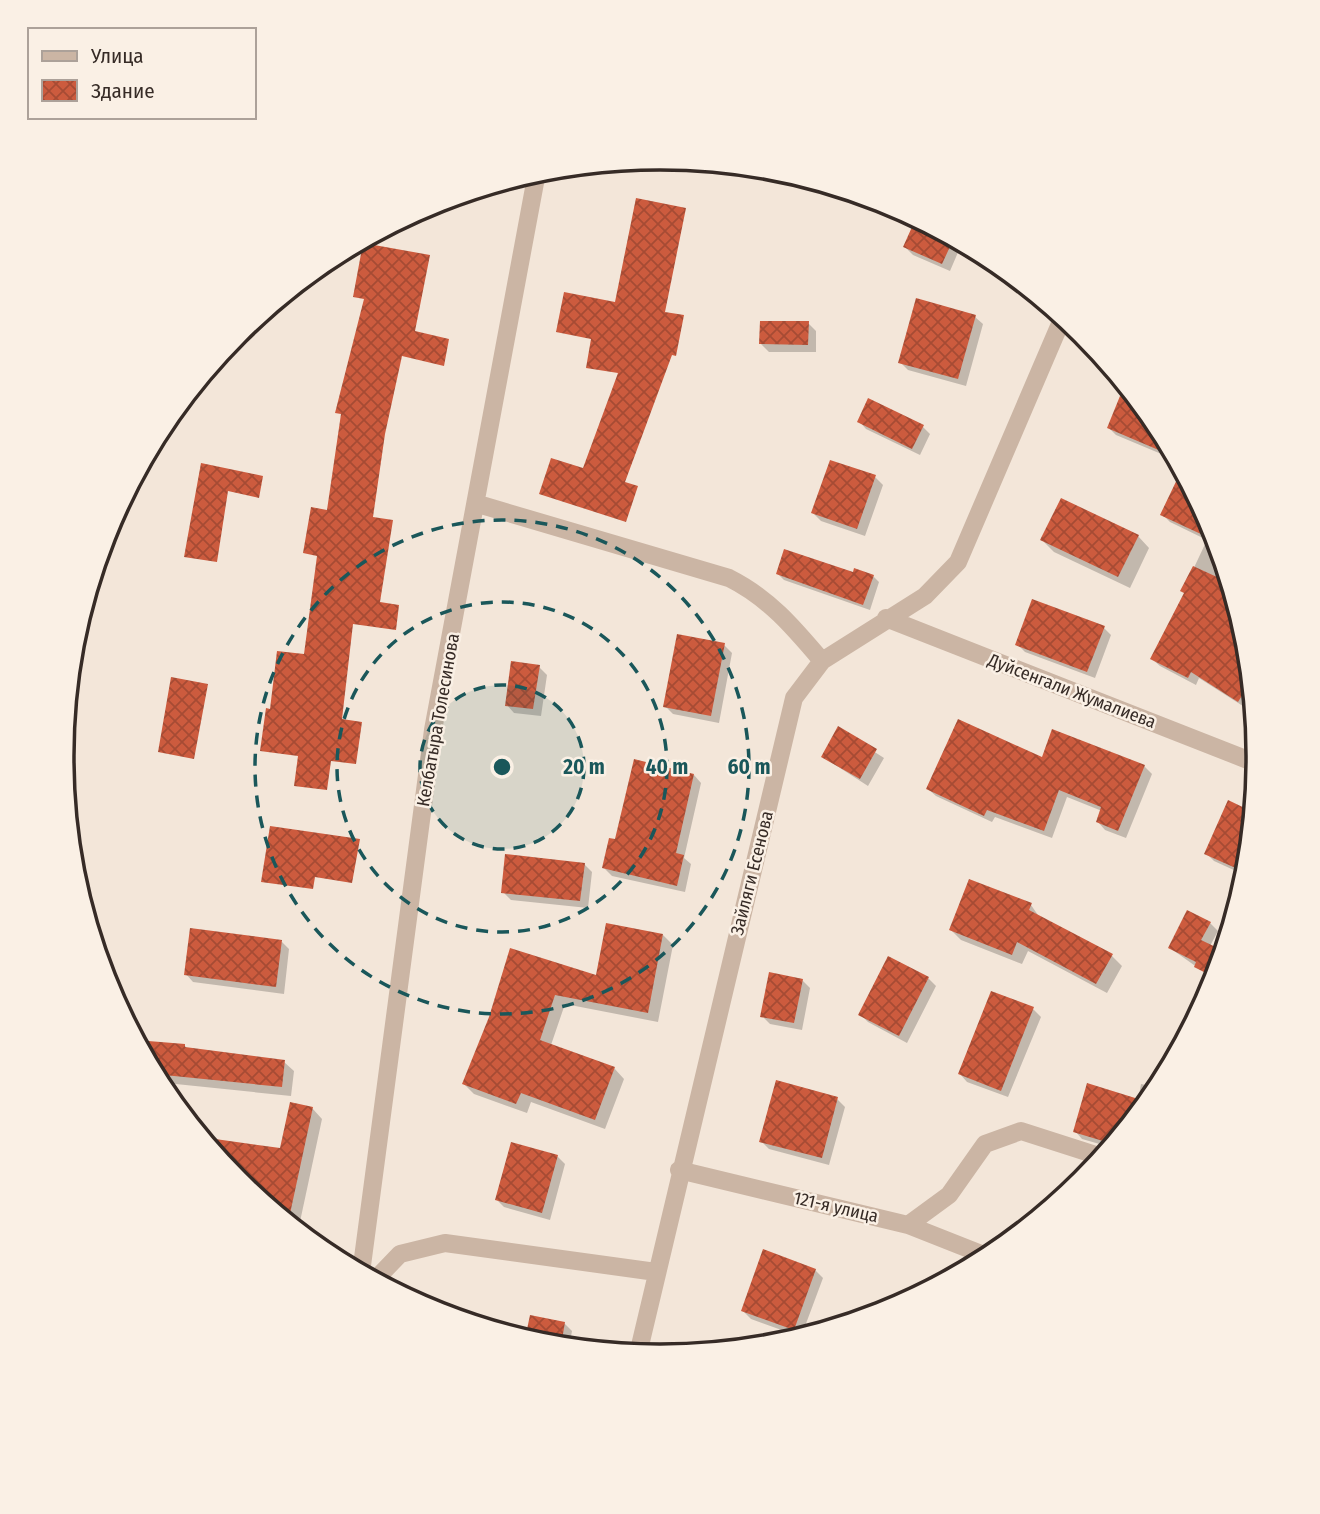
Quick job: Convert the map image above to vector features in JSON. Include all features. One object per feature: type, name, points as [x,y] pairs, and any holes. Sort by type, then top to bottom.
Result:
[{"type":"street","name":"Келбатыра Толесинова","points":[[362,1262],[433,730],[478,504],[535,184]]},
{"type":"street","name":"Зайляги Есенова","points":[[640,1343],[679,1170],[794,698],[822,661],[886,618],[925,596],[958,562],[1059,327]]},
{"type":"street","points":[[478,504],[729,578],[753,590],[786,618],[822,661]]},
{"type":"street","name":"Дуйсенгали Жумалиева","points":[[886,618],[1246,759]]},
{"type":"street","points":[[908,1225],[949,1195],[985,1144],[1021,1131],[1092,1154]]},
{"type":"street","name":"121-я улица","points":[[679,1170],[908,1225],[975,1252]]},
{"type":"street","points":[[382,1273],[400,1254],[445,1243],[656,1272]]},
{"type":"building","points":[[636,198],[686,208],[665,312],[684,315],[676,356],[672,355],[625,482],[638,486],[626,522],[539,494],[551,458],[583,468],[618,373],[586,368],[591,339],[556,332],[564,292],[615,302]]},
{"type":"building","points":[[912,228],[950,247],[942,264],[903,247]]},
{"type":"building","points":[[374,245],[430,255],[415,331],[449,339],[444,366],[402,356],[385,434],[373,517],[393,520],[380,602],[399,605],[396,630],[353,624],[342,719],[362,722],[356,764],[331,761],[327,790],[294,786],[298,756],[260,751],[266,708],[270,709],[277,651],[304,654],[317,556],[303,553],[311,507],[327,510],[341,414],[335,413],[364,299],[353,297],[361,252],[367,249]]},
{"type":"building","points":[[916,298],[976,315],[958,379],[898,363]]},
{"type":"building","points":[[760,321],[809,321],[808,345],[759,344]]},
{"type":"building","points":[[1120,396],[1123,397],[1160,451],[1107,428]]},
{"type":"building","points":[[868,398],[924,425],[912,449],[857,422]]},
{"type":"building","points":[[830,460],[876,475],[857,529],[811,513]]},
{"type":"building","points":[[201,463],[263,476],[259,498],[228,491],[217,562],[184,557]]},
{"type":"building","points":[[1177,480],[1203,535],[1160,515]]},
{"type":"building","points":[[1061,498],[1139,535],[1118,577],[1040,540]]},
{"type":"building","points":[[784,549],[853,572],[854,568],[874,575],[863,605],[776,574]]},
{"type":"building","points":[[1193,566],[1218,578],[1227,605],[1241,680],[1243,695],[1238,702],[1191,672],[1188,678],[1150,659],[1184,593],[1180,591]]},
{"type":"building","points":[[1032,599],[1105,626],[1087,672],[1015,645]]},
{"type":"building","points":[[677,634],[725,643],[711,716],[663,707]]},
{"type":"building","points":[[511,661],[540,665],[533,709],[505,706]]},
{"type":"building","points":[[171,677],[208,684],[194,759],[158,752]]},
{"type":"building","points":[[958,719],[1042,757],[1052,729],[1145,765],[1118,831],[1096,822],[1101,807],[1059,790],[1044,831],[987,810],[984,816],[926,789]]},
{"type":"building","points":[[838,726],[877,749],[860,779],[821,757]]},
{"type":"building","points":[[634,759],[694,774],[676,853],[684,855],[677,886],[602,868],[609,838],[615,839]]},
{"type":"building","points":[[1228,800],[1244,808],[1235,868],[1204,854]]},
{"type":"building","points":[[270,826],[360,839],[352,883],[315,877],[313,889],[261,882]]},
{"type":"building","points":[[505,854],[585,863],[580,901],[501,893]]},
{"type":"building","points":[[969,879],[1032,903],[1029,910],[1113,954],[1096,984],[1017,942],[1012,955],[949,930]]},
{"type":"building","points":[[1187,910],[1211,922],[1201,940],[1215,947],[1205,973],[1194,967],[1196,962],[1168,948]]},
{"type":"building","points":[[606,923],[663,934],[648,1013],[555,995],[540,1040],[615,1067],[595,1120],[521,1093],[516,1104],[462,1084],[489,1017],[510,948],[596,975]]},
{"type":"building","points":[[190,928],[282,940],[276,987],[184,975]]},
{"type":"building","points":[[888,956],[929,977],[899,1036],[858,1015]]},
{"type":"building","points":[[769,972],[803,979],[794,1023],[760,1017]]},
{"type":"building","points":[[991,991],[1034,1007],[1001,1091],[958,1074]]},
{"type":"building","points":[[147,1041],[185,1044],[185,1047],[285,1060],[282,1087],[167,1075]]},
{"type":"building","points":[[776,1080],[838,1097],[822,1158],[759,1142]]},
{"type":"building","points":[[1087,1083],[1137,1098],[1103,1141],[1073,1132]]},
{"type":"building","points":[[290,1102],[313,1107],[290,1212],[245,1172],[215,1139],[280,1148]]},
{"type":"building","points":[[511,1142],[558,1155],[542,1213],[495,1200]]},
{"type":"building","points":[[763,1249],[816,1269],[795,1328],[790,1329],[741,1311]]},
{"type":"building","points":[[530,1315],[565,1322],[563,1335],[527,1328]]}]
